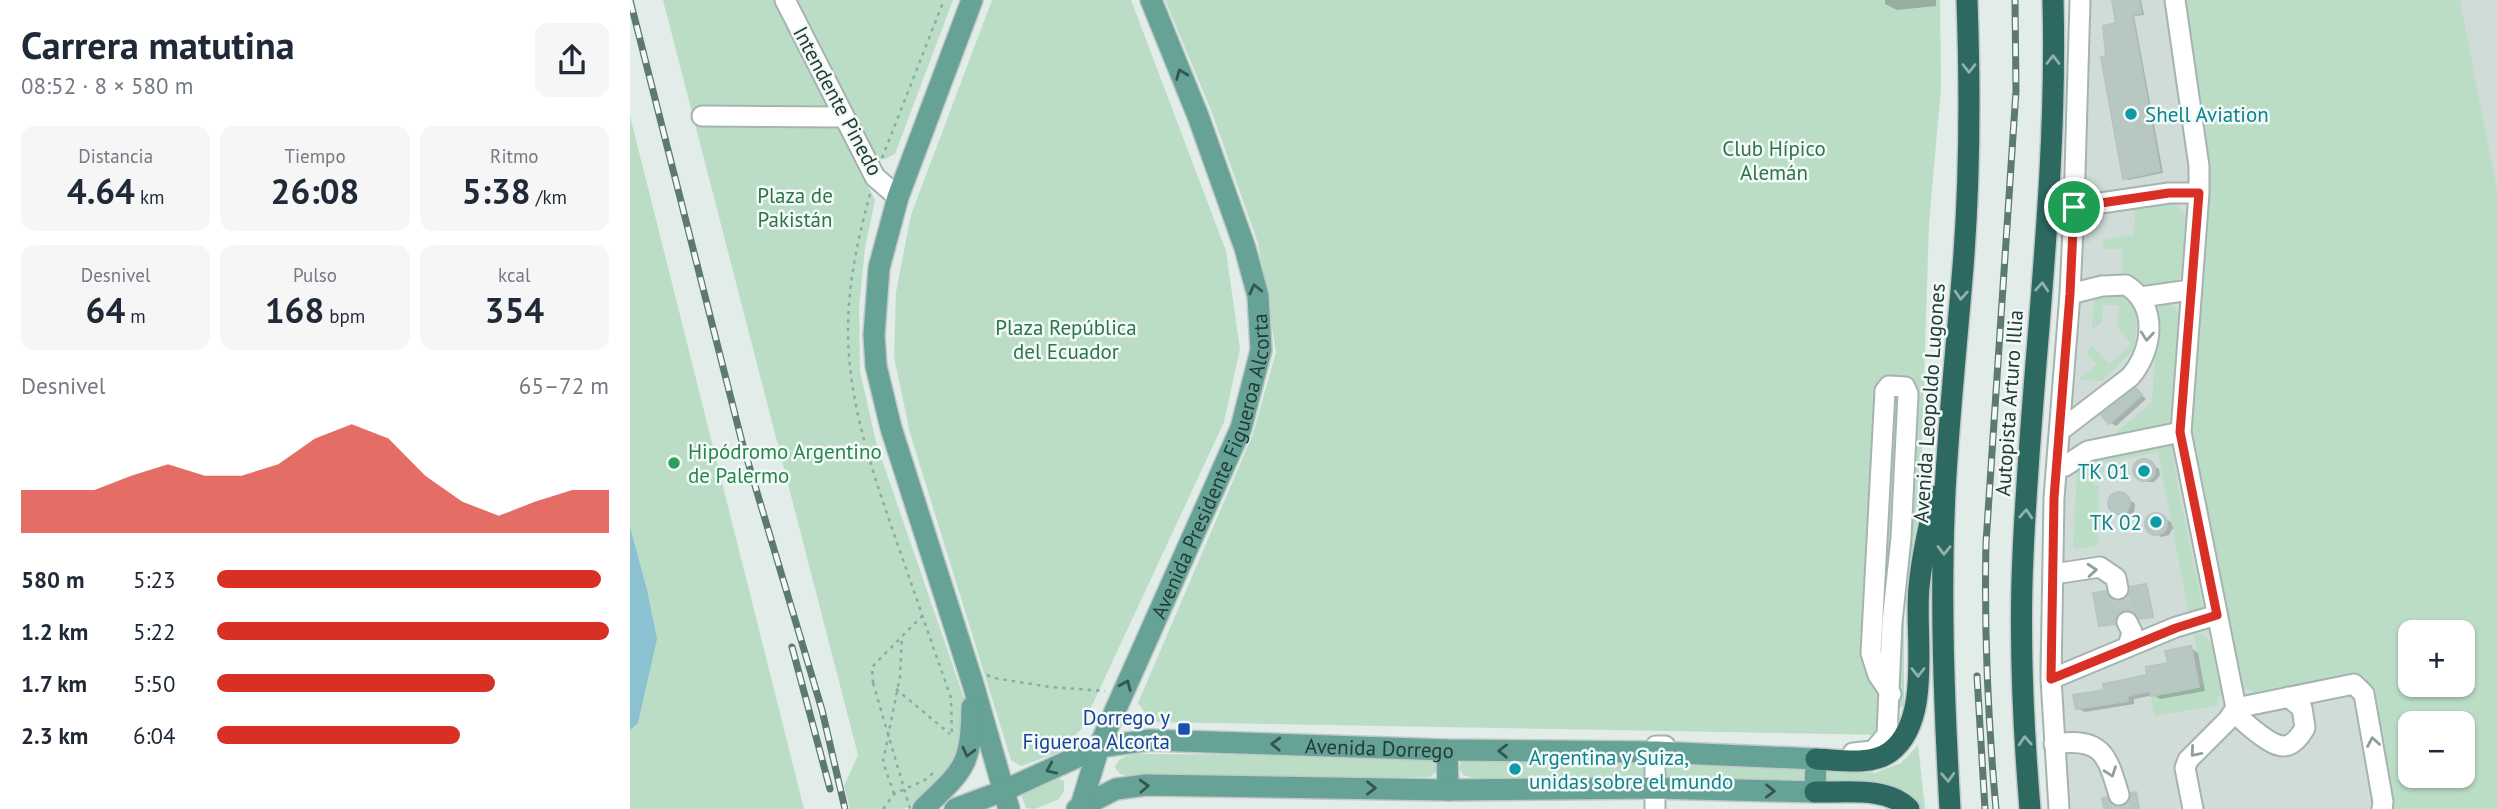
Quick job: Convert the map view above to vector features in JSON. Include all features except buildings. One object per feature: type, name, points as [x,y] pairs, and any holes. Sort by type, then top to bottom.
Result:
[{"type":"highway","name":"Avenida Leopoldo Lugones","points":[[1950,809],[1942,634],[1945,490],[1964,251],[1968,156],[1967,0]]},
{"type":"highway","name":"Autopista Arturo Illia","points":[[2030,809],[2023,702],[2023,556],[2050,167],[2053,0]]},
{"type":"highway","points":[[1816,759],[1876,759],[1889,753],[1902,741],[1909,727],[1918,689],[1918,604],[1924,554],[1950,433]]},
{"type":"highway","points":[[1815,792],[1892,797],[1909,809]]},
{"type":"main road","points":[[972,0],[898,197],[877,281],[874,335],[876,366],[891,428],[1006,800],[985,809]]},
{"type":"main road","name":"Avenida Presidente Figueroa Alcorta","points":[[1079,808],[1099,747],[1241,428],[1261,350],[1258,296],[1245,248],[1198,116],[1151,0]]},
{"type":"main road","points":[[923,809],[944,791],[965,765],[972,735],[969,675]]},
{"type":"main road","name":"Avenida Dorrego","points":[[955,809],[1006,800],[1099,747],[1150,740],[1447,750],[1655,752],[1816,759]]},
{"type":"main road","points":[[1447,750],[1448,790]]},
{"type":"main road","points":[[1815,792],[1816,759]]},
{"type":"main road","name":"Avenida Dorrego","points":[[1079,808],[1115,789],[1146,785],[1448,790],[1655,799],[1815,792]]},
{"type":"street","name":"Intendente Pinedo","points":[[785,0],[875,177],[898,197]]},
{"type":"street","points":[[2059,809],[2051,679],[2054,498],[2070,294],[2080,0]]},
{"type":"street","points":[[2175,0],[2199,166],[2180,432],[2235,708],[2246,724],[2273,744],[2282,747],[2299,738],[2305,728],[2302,708],[2288,696]]},
{"type":"street","points":[[702,116],[844,117]]},
{"type":"street","points":[[2074,207],[2169,193],[2199,193]]},
{"type":"street","points":[[2061,430],[2138,368],[2145,354],[2149,315],[2141,297],[2126,285],[2116,284],[2070,294]]},
{"type":"street","points":[[2141,297],[2190,290]]},
{"type":"street","points":[[1655,799],[1656,746],[1846,754],[1873,751],[1888,735],[1891,694],[1892,622],[1901,538],[1908,394],[1905,387],[1889,386],[1885,391],[1871,653],[1878,675],[1891,694]]},
{"type":"street","points":[[2057,467],[2065,467],[2088,451],[2180,432]]},
{"type":"street","points":[[2054,574],[2100,567],[2116,578],[2118,589]]},
{"type":"street","points":[[2051,679],[2176,628],[2217,615]]},
{"type":"street","points":[[2127,622],[2132,632],[2128,647]]},
{"type":"street","points":[[2193,809],[2185,768],[2188,760],[2228,720],[2235,708],[2347,684],[2361,688],[2367,707],[2382,809]]},
{"type":"street","points":[[2054,744],[2090,745],[2098,748],[2104,753],[2119,795]]},
{"type":"path","points":[[909,809],[873,683],[872,667],[922,616]]},
{"type":"path","points":[[894,794],[883,762],[900,676],[902,636]]},
{"type":"path","points":[[969,675],[1050,687],[1123,693]]},
{"type":"path","points":[[896,689],[952,735]]},
{"type":"shaded area","points":[[2072,0],[2497,0],[2497,809],[2049,809],[2039,659],[2045,501],[2069,177]]},
{"type":"green space","name":"Plaza de Pakistán","points":[[663,0],[775,0],[875,200],[865,248],[859,307],[860,371],[876,442],[968,710],[962,757],[921,800],[904,809],[850,809],[844,786],[858,755]]},
{"type":"green space","points":[[793,0],[953,0],[895,154],[876,160]]},
{"type":"green space","name":"Plaza República del Ecuador","points":[[992,0],[1131,0],[1226,251],[1240,349],[1224,422],[1081,729],[1062,751],[1021,766],[1011,760],[910,433],[894,357],[896,292],[911,215]]},
{"type":"green space","name":"Club Hípico Alemán","points":[[1165,0],[1940,0],[1941,88],[1929,223],[1920,507],[1904,595],[1904,705],[1897,711],[1887,735],[1152,722],[1138,703],[1253,434],[1276,352],[1258,243],[1211,110]]},
{"type":"green space","points":[[2184,0],[2460,0],[2497,190],[2497,809],[2392,809],[2365,676],[2253,699],[2251,689],[2241,690],[2191,430],[2210,168]]},
{"type":"green space","name":"Hipódromo Argentino de Palermo","points":[[630,116],[804,809],[630,809]]},
{"type":"green space","points":[[2173,201],[2187,218],[2185,272],[2176,282],[2145,287],[2122,275],[2122,249],[2104,249],[2103,240],[2134,235],[2135,202]]},
{"type":"green space","points":[[2109,293],[2121,295],[2134,304],[2137,320],[2134,349],[2102,381],[2078,380],[2097,365],[2086,352],[2092,345],[2109,364],[2129,347],[2130,342],[2117,327],[2119,305],[2103,305],[2102,322],[2092,330],[2094,300]]},
{"type":"green space","points":[[2161,300],[2174,307],[2181,318],[2172,431],[2178,487],[2202,607],[2195,614],[2189,614],[2158,452],[2104,463],[2104,472],[2094,474],[2094,485],[2099,485],[2098,545],[2073,548],[2077,472],[2072,453],[2088,440],[2109,437],[2117,432],[2152,402]]},
{"type":"green space","points":[[2201,634],[2212,646],[2222,670],[2224,688],[2223,696],[2217,697],[2219,705],[2154,716],[2151,696],[2204,685],[2194,635]]},
{"type":"green space","points":[[1918,745],[1925,809],[1920,809],[1902,791],[1887,787],[1666,780],[1663,776],[1663,764],[1669,761],[1875,773],[1901,763]]},
{"type":"green space","points":[[1134,754],[1426,755],[1435,759],[1438,767],[1430,777],[1129,777],[1120,774],[1115,768],[1118,762]]},
{"type":"green space","points":[[1463,759],[1647,760],[1647,776],[1639,781],[1473,778],[1463,775],[1459,768]]},
{"type":"green space","points":[[1057,777],[1064,781],[1064,791],[1059,799],[1035,809],[1026,808],[1021,795],[1024,790]]},
{"type":"water","points":[[630,527],[657,639],[638,723],[630,730]]},
{"type":"tunnel","points":[[2118,589],[2127,622]]},
{"type":"tunnel","points":[[2119,795],[2122,809]]},
{"type":"railway","points":[[630,0],[742,442],[822,710],[845,809]]},
{"type":"railway","points":[[1996,809],[1987,676],[1986,543],[2016,91],[2015,0]]},
{"type":"railway","points":[[792,647],[830,789]]},
{"type":"railway","points":[[1977,676],[1985,809]]},
{"type":"place","name":"Shell Aviation","points":[[2131,114]]},
{"type":"place","name":"Hipódromo Argentino de Palermo","points":[[674,463]]},
{"type":"place","name":"TK 01","points":[[2144,471]]},
{"type":"place","name":"TK 02","points":[[2156,522]]},
{"type":"place","name":"Dorrego y Figueroa Alcorta","points":[[1184,729]]},
{"type":"place","name":"Argentina y Suiza, unidas sobre el mundo","points":[[1515,769]]},
{"type":"route","points":[[2169,193],[2199,193],[2180,432],[2217,615],[2176,628],[2051,679],[2054,498],[2061,430],[2074,207],[2169,193]]}]
